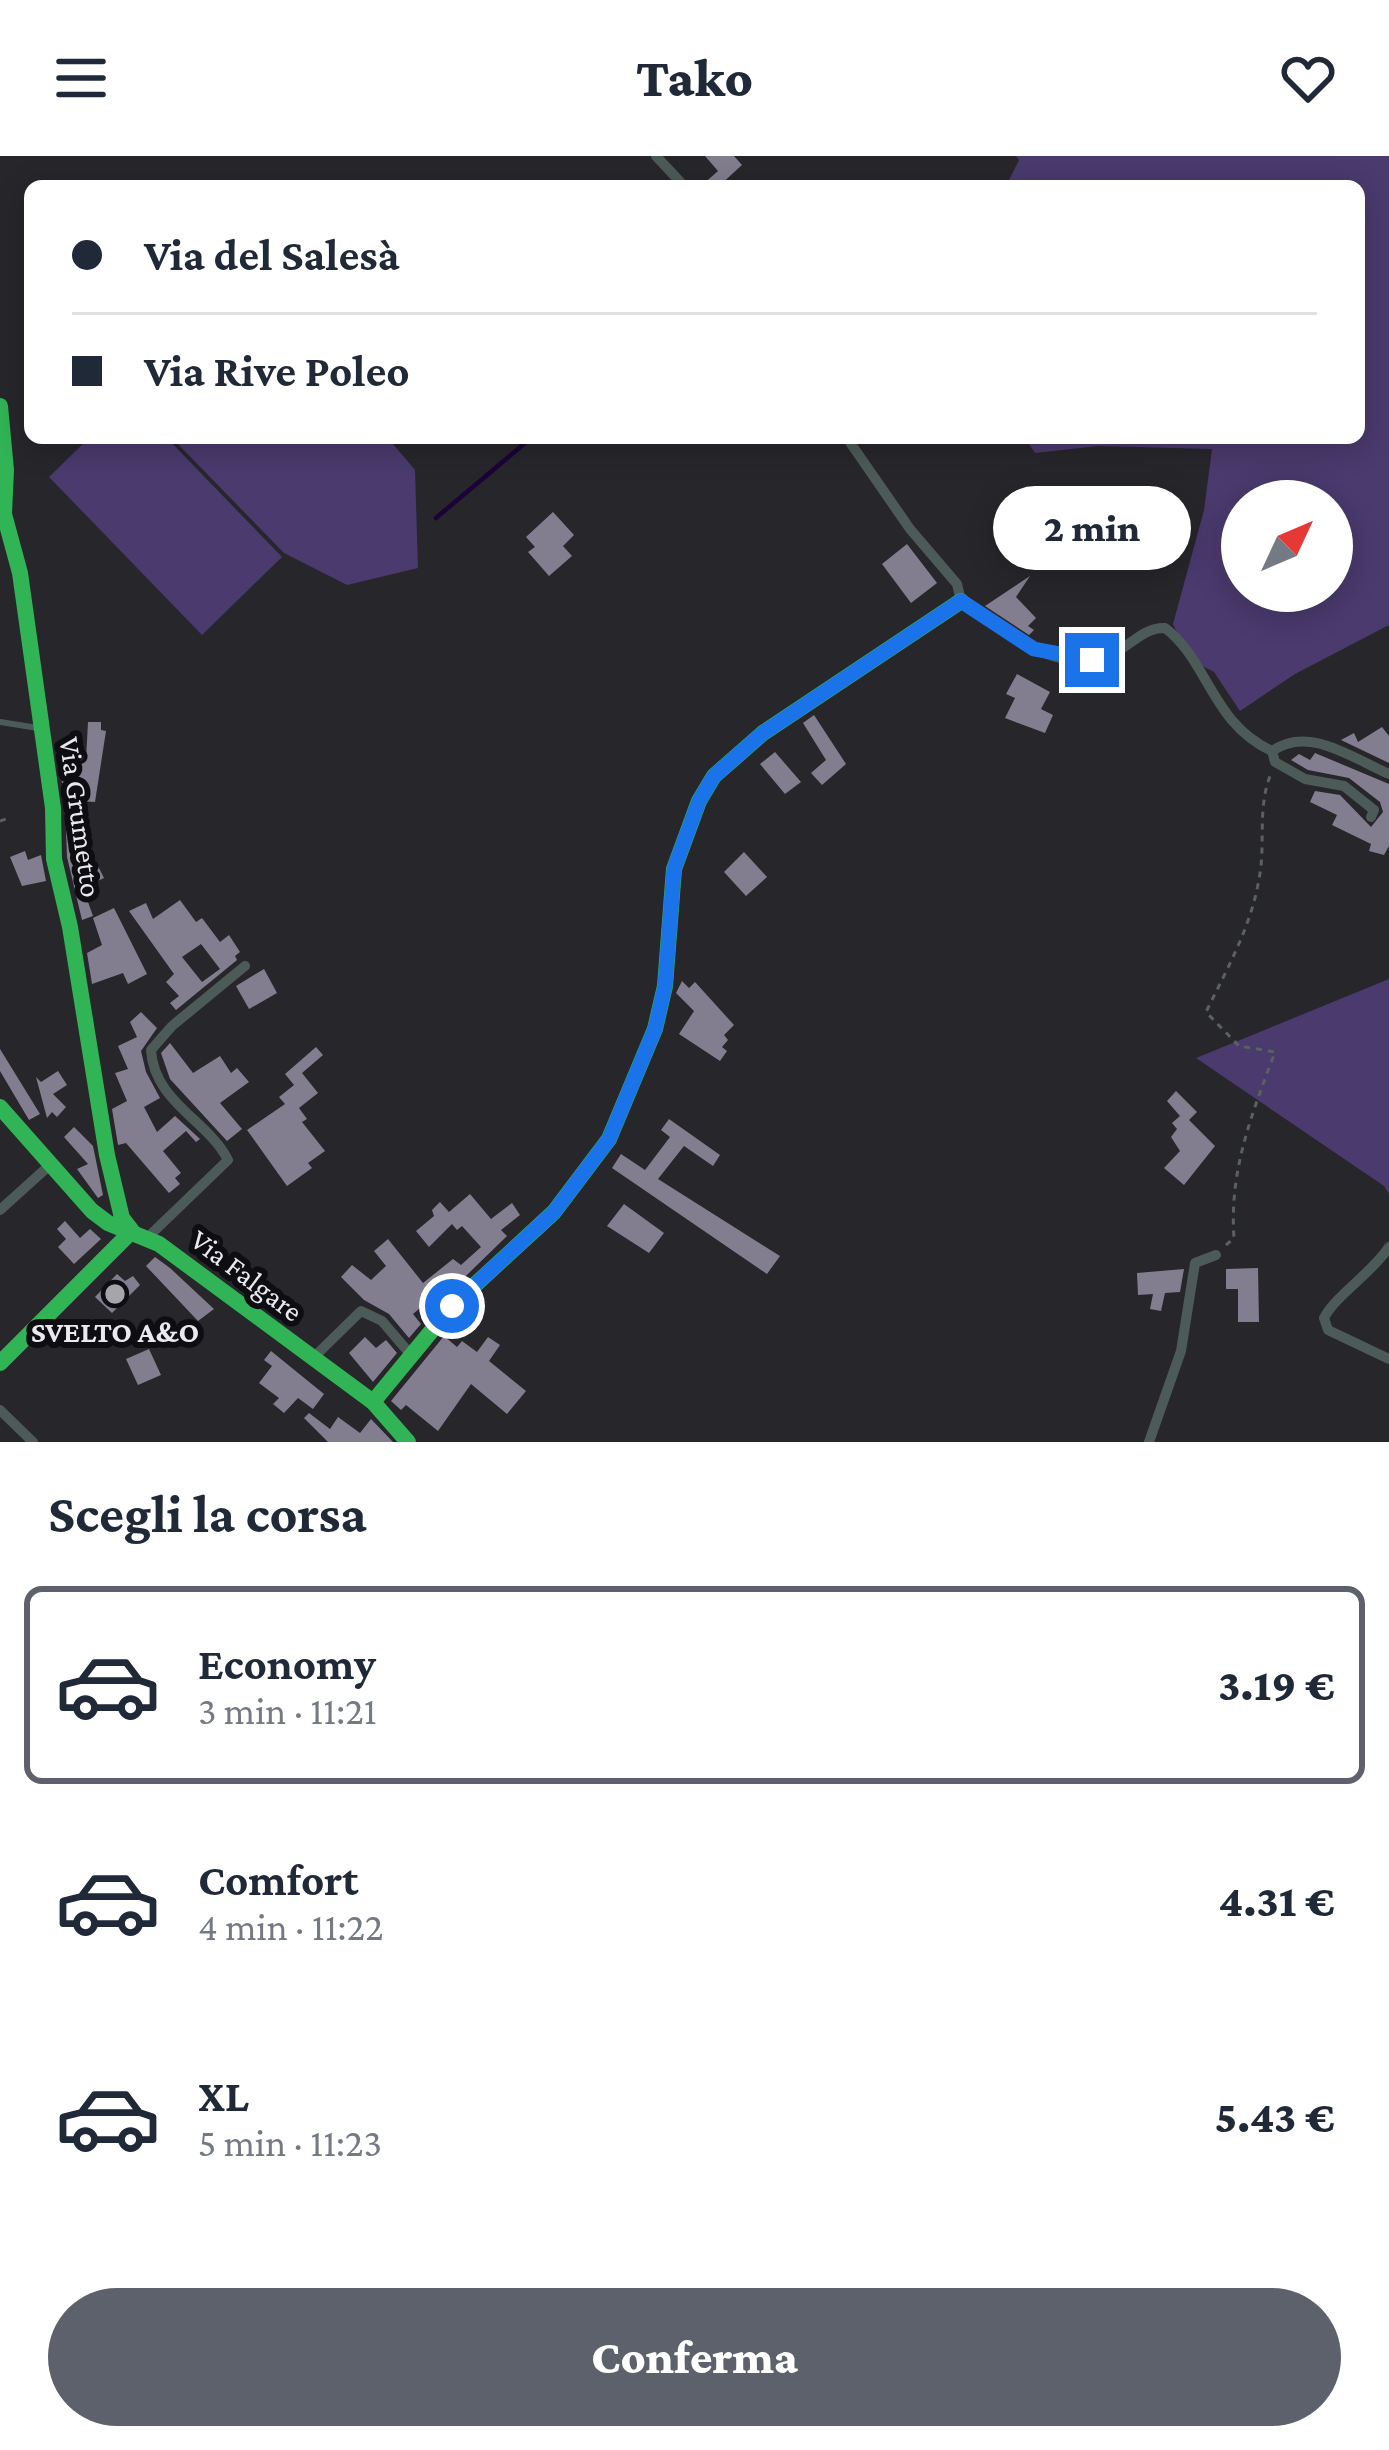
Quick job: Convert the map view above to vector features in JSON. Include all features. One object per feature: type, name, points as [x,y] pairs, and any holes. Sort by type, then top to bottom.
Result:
[{"type":"street","points":[[656,156],[678,180]]},
{"type":"street","name":"Via Grumetto","points":[[0,406],[6,470],[4,514],[20,573],[54,860],[70,927],[107,1155],[122,1218],[140,1234]]},
{"type":"street","points":[[851,444],[910,529],[957,584],[961,601],[1034,649],[1073,659],[1102,658],[1151,628],[1165,628],[1185,643],[1218,705],[1252,742],[1305,779],[1344,786],[1374,810],[1371,817]]},
{"type":"street","points":[[373,1402],[452,1306],[554,1212],[609,1139],[655,1029],[665,986],[674,869],[699,801],[714,776],[763,733],[961,601]]},
{"type":"street","points":[[1274,756],[1290,739],[1306,739],[1389,774]]},
{"type":"street","name":"Via Falgare","points":[[140,1234],[228,1160],[222,1145],[183,1114],[162,1088],[151,1050],[172,1026],[245,966]]},
{"type":"street","name":"Via Falgare","points":[[0,1107],[92,1211],[140,1234],[313,1358],[373,1402],[408,1442]]},
{"type":"street","points":[[0,1210],[51,1164]]},
{"type":"street","points":[[0,1363],[140,1234]]},
{"type":"street","points":[[1389,1247],[1373,1270],[1330,1307],[1324,1318],[1328,1330],[1389,1359]]},
{"type":"street","points":[[1149,1442],[1181,1351],[1195,1263],[1216,1255]]},
{"type":"street","name":"Via Falgare","points":[[313,1358],[361,1311],[382,1321],[411,1355]]},
{"type":"street","points":[[0,1410],[28,1440]]},
{"type":"lane","points":[[0,722],[42,729]]},
{"type":"path","points":[[1216,1255],[1234,1238],[1232,1202],[1238,1160],[1275,1052],[1239,1046],[1206,1012],[1241,942],[1260,878],[1261,800],[1274,756]]},
{"type":"shaded area","points":[[1016,156],[1389,156],[1389,625],[1295,674],[1240,711],[1214,672],[1189,659],[1173,624],[1204,510],[1212,449],[1098,446],[1035,453],[1029,444],[1365,444],[1365,180],[1009,180],[1019,160]]},
{"type":"shaded area","points":[[83,444],[173,444],[282,557],[202,635],[49,477]]},
{"type":"shaded area","points":[[178,444],[393,444],[415,470],[418,568],[347,585],[284,553]]},
{"type":"shaded area","points":[[1389,979],[1389,1194],[1384,1186],[1196,1058]]},
{"type":"building","points":[[705,156],[734,156],[742,165],[726,180],[708,180],[718,171]]},
{"type":"building","points":[[553,512],[574,535],[563,546],[572,556],[549,576],[528,552],[535,547],[526,537]]},
{"type":"building","points":[[907,544],[937,583],[911,603],[882,564]]},
{"type":"building","points":[[1030,576],[1016,597],[1036,618],[1028,626],[1034,630],[1029,635],[985,606]]},
{"type":"building","points":[[1017,674],[1050,692],[1041,709],[1053,715],[1045,733],[1005,718],[1015,698],[1006,694]]},
{"type":"building","points":[[814,715],[846,764],[822,785],[811,773],[826,760],[803,723]]},
{"type":"building","points":[[88,722],[101,722],[101,730],[106,731],[95,802],[80,801],[80,782],[62,783],[59,762],[86,760]]},
{"type":"building","points":[[1382,727],[1389,736],[1389,763],[1341,740],[1354,733],[1358,742]]},
{"type":"building","points":[[775,752],[801,782],[785,794],[760,764]]},
{"type":"building","points":[[1315,753],[1389,784],[1389,846],[1384,855],[1369,851],[1371,844],[1332,825],[1337,815],[1310,802],[1315,791],[1340,795],[1371,827],[1383,812],[1380,802],[1349,778],[1308,770],[1291,760],[1299,754],[1310,760]]},
{"type":"building","points":[[82,830],[84,867],[96,862],[104,878],[83,888],[93,916],[82,920],[67,857],[66,831]]},
{"type":"building","points":[[25,851],[28,860],[41,855],[46,881],[22,886],[10,857]]},
{"type":"building","points":[[744,852],[767,877],[746,896],[724,872]]},
{"type":"building","points":[[180,900],[196,922],[202,918],[220,942],[229,935],[240,952],[237,960],[176,1010],[170,1003],[179,996],[166,982],[174,974],[129,911],[146,903],[153,919]],"holes":[[[201,944],[220,969],[202,982],[182,957]]]},
{"type":"building","points":[[114,908],[147,974],[128,984],[123,973],[92,984],[87,953],[102,945],[93,918]]},
{"type":"building","points":[[264,969],[277,993],[249,1009],[236,986]]},
{"type":"building","points":[[682,981],[689,988],[695,982],[734,1025],[724,1035],[728,1040],[722,1047],[727,1051],[720,1061],[679,1034],[694,1011],[676,993]]},
{"type":"building","points":[[141,1012],[157,1028],[141,1051],[160,1098],[144,1107],[157,1132],[175,1116],[200,1139],[196,1142],[186,1131],[163,1151],[181,1173],[175,1178],[180,1184],[169,1193],[126,1143],[118,1145],[112,1109],[127,1101],[115,1073],[128,1069],[118,1046],[137,1037],[130,1022]]},
{"type":"building","points":[[170,1043],[193,1073],[220,1056],[231,1073],[237,1068],[249,1082],[220,1103],[242,1129],[227,1141],[170,1079],[161,1053]]},
{"type":"building","points":[[316,1047],[323,1055],[302,1073],[318,1093],[299,1108],[307,1119],[302,1122],[325,1151],[308,1163],[312,1168],[287,1186],[247,1130],[285,1104],[279,1097],[294,1085],[285,1074]]},
{"type":"building","points":[[0,1049],[40,1114],[29,1120],[0,1071]]},
{"type":"building","points":[[58,1071],[67,1085],[53,1094],[66,1107],[57,1117],[52,1112],[47,1118],[36,1077],[41,1082]]},
{"type":"building","points":[[1176,1091],[1197,1112],[1189,1120],[1215,1146],[1184,1185],[1164,1168],[1180,1151],[1171,1137],[1177,1129],[1172,1123],[1180,1116],[1167,1101]]},
{"type":"building","points":[[669,1119],[720,1155],[713,1166],[684,1146],[658,1179],[780,1256],[767,1274],[612,1168],[621,1154],[645,1170],[670,1137],[661,1130]]},
{"type":"building","points":[[74,1127],[93,1146],[103,1195],[98,1198],[77,1169],[88,1164],[64,1137]]},
{"type":"building","points":[[470,1194],[491,1219],[512,1203],[520,1215],[501,1230],[507,1236],[437,1304],[432,1298],[413,1314],[421,1324],[409,1338],[389,1314],[364,1300],[341,1277],[352,1265],[371,1280],[386,1266],[374,1251],[388,1239],[423,1283],[453,1259],[461,1265],[481,1247],[462,1226],[457,1230],[452,1224],[429,1247],[416,1231],[434,1216],[432,1210],[440,1202],[449,1212]]},
{"type":"building","points":[[624,1204],[664,1233],[649,1253],[607,1226]]},
{"type":"building","points":[[65,1221],[80,1238],[90,1229],[101,1239],[74,1264],[58,1247],[66,1239],[57,1229]]},
{"type":"building","points":[[155,1257],[214,1309],[198,1321],[146,1266]]},
{"type":"building","points":[[1258,1268],[1259,1322],[1238,1322],[1238,1289],[1226,1289],[1226,1269]]},
{"type":"building","points":[[1184,1269],[1180,1292],[1165,1293],[1161,1311],[1150,1309],[1153,1294],[1138,1295],[1137,1273]]},
{"type":"building","name":"SVELTO A&O","points":[[117,1274],[125,1281],[133,1276],[140,1285],[112,1313],[95,1297]]},
{"type":"building","points":[[444,1336],[457,1347],[462,1341],[477,1352],[488,1337],[500,1345],[489,1361],[526,1391],[507,1414],[471,1384],[438,1431],[406,1405],[401,1410],[391,1401]]},
{"type":"building","points":[[365,1337],[376,1348],[386,1340],[397,1353],[373,1382],[349,1353]]},
{"type":"building","points":[[149,1349],[161,1375],[138,1385],[126,1359]]},
{"type":"building","points":[[271,1351],[324,1394],[313,1409],[298,1398],[284,1413],[273,1404],[279,1398],[259,1383],[272,1366],[264,1360]]},
{"type":"building","points":[[309,1413],[330,1429],[338,1417],[360,1433],[371,1419],[393,1442],[328,1442],[304,1418]]},
{"type":"waterway","points":[[436,518],[524,444]]},
{"type":"traffic: fast","points":[[0,406],[6,470],[4,514],[20,573],[53,808],[54,859],[70,927],[107,1155],[122,1218],[132,1231],[0,1363]]},
{"type":"traffic: fast","points":[[373,1402],[452,1306],[554,1212],[609,1139],[655,1029],[665,986],[674,869],[699,801],[714,776],[763,733],[961,601]]},
{"type":"traffic: fast","points":[[0,1107],[92,1211],[108,1223],[159,1244],[373,1402],[408,1442]]},
{"type":"place","name":"SVELTO A&O","points":[[115,1294]]},
{"type":"route","points":[[452,1306],[554,1212],[609,1139],[659,1014],[674,869],[699,801],[720,769],[763,733],[961,601],[1034,649],[1092,660]]}]
